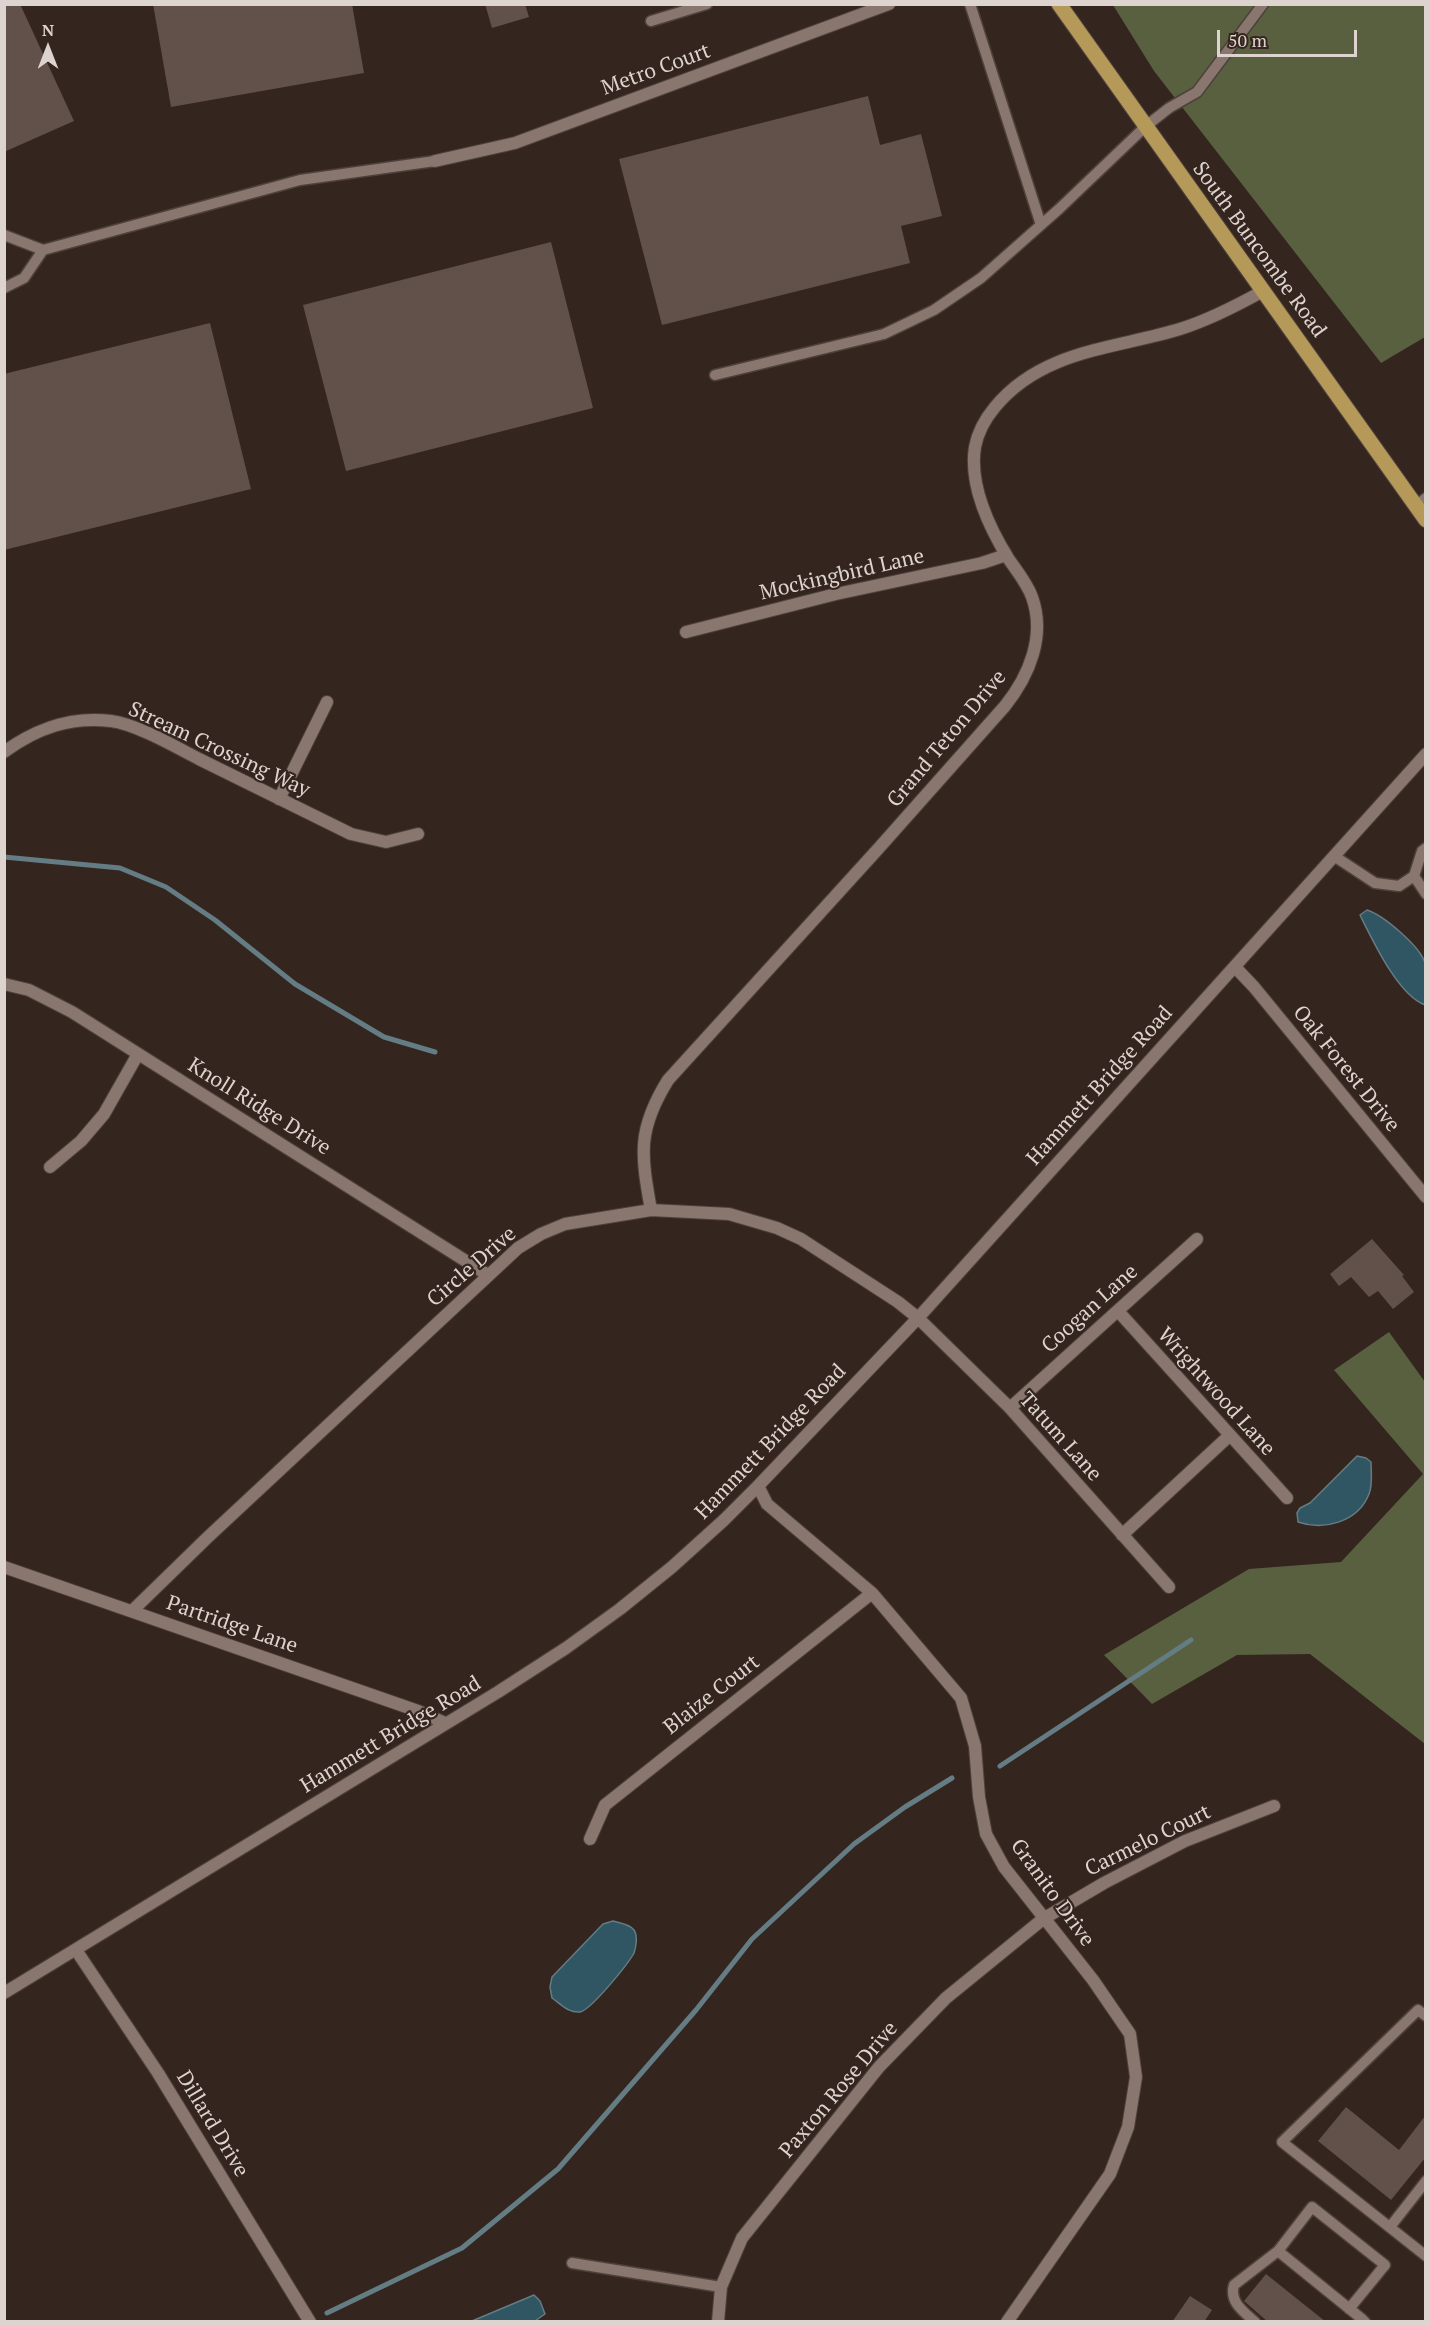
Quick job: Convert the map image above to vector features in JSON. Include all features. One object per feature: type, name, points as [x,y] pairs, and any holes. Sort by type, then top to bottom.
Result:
[{"type":"main road","name":"South Buncombe Road","points":[[1059,4],[1263,291],[1421,502],[1425,520]]},
{"type":"street","name":"Metro Court","points":[[435,161],[515,143],[889,4]]},
{"type":"street","name":"Grand Teton Drive","points":[[651,1210],[642,1148],[649,1114],[668,1080],[689,1054],[878,849],[1005,706],[1030,664],[1036,641],[1037,617],[1032,595],[1006,555],[980,499],[974,465],[975,446],[981,428],[1007,393],[1029,375],[1057,361],[1183,328],[1228,310],[1263,291]]},
{"type":"street","name":"Mockingbird Lane","points":[[686,632],[836,594],[982,564],[1006,555]]},
{"type":"street","points":[[279,799],[327,702]]},
{"type":"street","name":"Stream Crossing Way","points":[[4,752],[22,739],[50,725],[80,720],[113,721],[156,737],[351,834],[386,842],[418,834]]},
{"type":"street","name":"Hammett Bridge Road","points":[[4,1993],[566,1648],[620,1609],[681,1559],[758,1486],[918,1318],[1425,754]]},
{"type":"street","name":"Oak Forest Drive","points":[[1235,967],[1254,987],[1425,1197]]},
{"type":"street","name":"Knoll Ridge Drive","points":[[4,984],[29,990],[72,1012],[488,1275]]},
{"type":"street","points":[[50,1167],[81,1141],[104,1114],[138,1054]]},
{"type":"street","name":"Circle Drive","points":[[132,1611],[488,1275],[518,1248],[553,1229],[582,1220],[651,1210],[729,1214],[777,1228],[801,1239],[898,1302],[918,1318]]},
{"type":"street","name":"Coogan Lane","points":[[1010,1408],[1197,1239]]},
{"type":"street","name":"Wrightwood Lane","points":[[1118,1311],[1287,1498]]},
{"type":"street","name":"Tatum Lane","points":[[918,1318],[1010,1408],[1168,1587]]},
{"type":"street","points":[[1122,1535],[1229,1436]]},
{"type":"street","name":"Granito Drive","points":[[758,1486],[767,1504],[872,1593],[962,1698],[975,1746],[979,1797],[986,1834],[1004,1867],[1042,1919],[1093,1980],[1130,2034],[1136,2077],[1128,2127],[1110,2174],[1007,2322]]},
{"type":"street","name":"Partridge Lane","points":[[4,1567],[418,1711],[446,1723]]},
{"type":"street","name":"Blaize Court","points":[[590,1839],[605,1805],[872,1593]]},
{"type":"street","name":"Carmelo Court","points":[[1042,1919],[1104,1882],[1185,1841],[1274,1806]]},
{"type":"street","name":"Paxton Rose Drive","points":[[718,2322],[721,2287],[742,2238],[879,2067],[946,1998],[1042,1919]]},
{"type":"street","name":"Dillard Drive","points":[[76,1950],[158,2073],[310,2322]]},
{"type":"lane","points":[[651,21],[707,4]]},
{"type":"lane","points":[[970,4],[1041,225]]},
{"type":"lane","points":[[715,375],[884,334],[934,310],[981,278],[1146,126],[1169,108],[1197,92],[1263,4]]},
{"type":"lane","points":[[4,235],[42,250],[300,180],[435,161]]},
{"type":"lane","points":[[4,288],[24,278],[42,250]]},
{"type":"lane","points":[[1334,856],[1375,883],[1399,886],[1414,876],[1425,848]]},
{"type":"lane","points":[[1414,876],[1425,894]]},
{"type":"lane","points":[[1425,2016],[1418,2010],[1282,2142],[1425,2256]]},
{"type":"lane","points":[[1390,2228],[1425,2181]]},
{"type":"lane","points":[[1254,2322],[1235,2303],[1232,2293],[1234,2285],[1278,2251],[1312,2207],[1385,2265],[1349,2308]]},
{"type":"lane","points":[[1278,2251],[1362,2321]]},
{"type":"lane","points":[[572,2263],[721,2287]]},
{"type":"green space","points":[[1113,5],[1425,5],[1425,337],[1381,363],[1154,71]]},
{"type":"green space","points":[[1389,1332],[1425,1382],[1425,1744],[1310,1654],[1237,1655],[1152,1704],[1104,1655],[1249,1569],[1341,1562],[1423,1474],[1334,1370]]},
{"type":"water","points":[[1367,910],[1400,932],[1422,956],[1427,973],[1425,1005],[1405,990],[1387,966],[1360,915]]},
{"type":"water","points":[[1357,1456],[1371,1462],[1371,1487],[1364,1504],[1349,1518],[1339,1522],[1308,1525],[1298,1522],[1297,1513],[1300,1508],[1310,1503]]},
{"type":"water","points":[[613,1921],[627,1925],[634,1930],[636,1945],[634,1953],[592,2003],[580,2012],[568,2010],[552,1998],[550,1987],[552,1977],[603,1924]]},
{"type":"water","points":[[534,2295],[540,2301],[545,2314],[535,2321],[472,2321]]},
{"type":"building","points":[[4,4],[20,4],[74,121],[4,152]]},
{"type":"building","points":[[153,4],[352,4],[364,73],[171,107]]},
{"type":"building","points":[[485,4],[525,4],[529,17],[492,28]]},
{"type":"building","points":[[868,96],[880,145],[921,134],[942,216],[901,226],[910,263],[662,325],[619,159]]},
{"type":"building","points":[[551,242],[593,408],[346,471],[303,305]]},
{"type":"building","points":[[210,323],[251,489],[4,550],[4,374]]},
{"type":"building","points":[[1372,1239],[1404,1275],[1402,1276],[1414,1292],[1393,1309],[1378,1291],[1369,1297],[1351,1277],[1339,1286],[1330,1274]]},
{"type":"building","points":[[1346,2107],[1399,2150],[1425,2116],[1425,2158],[1391,2200],[1318,2141]]},
{"type":"building","points":[[1266,2274],[1326,2322],[1268,2322],[1244,2301]]},
{"type":"building","points":[[1190,2296],[1212,2310],[1204,2322],[1172,2322]]},
{"type":"waterway","points":[[4,857],[120,868],[166,887],[215,920],[295,984],[384,1037],[435,1052]]},
{"type":"waterway","points":[[1000,1766],[1191,1640]]},
{"type":"waterway","points":[[327,2313],[462,2248],[558,2169],[696,2010],[752,1939],[854,1844],[905,1807],[952,1778]]}]
